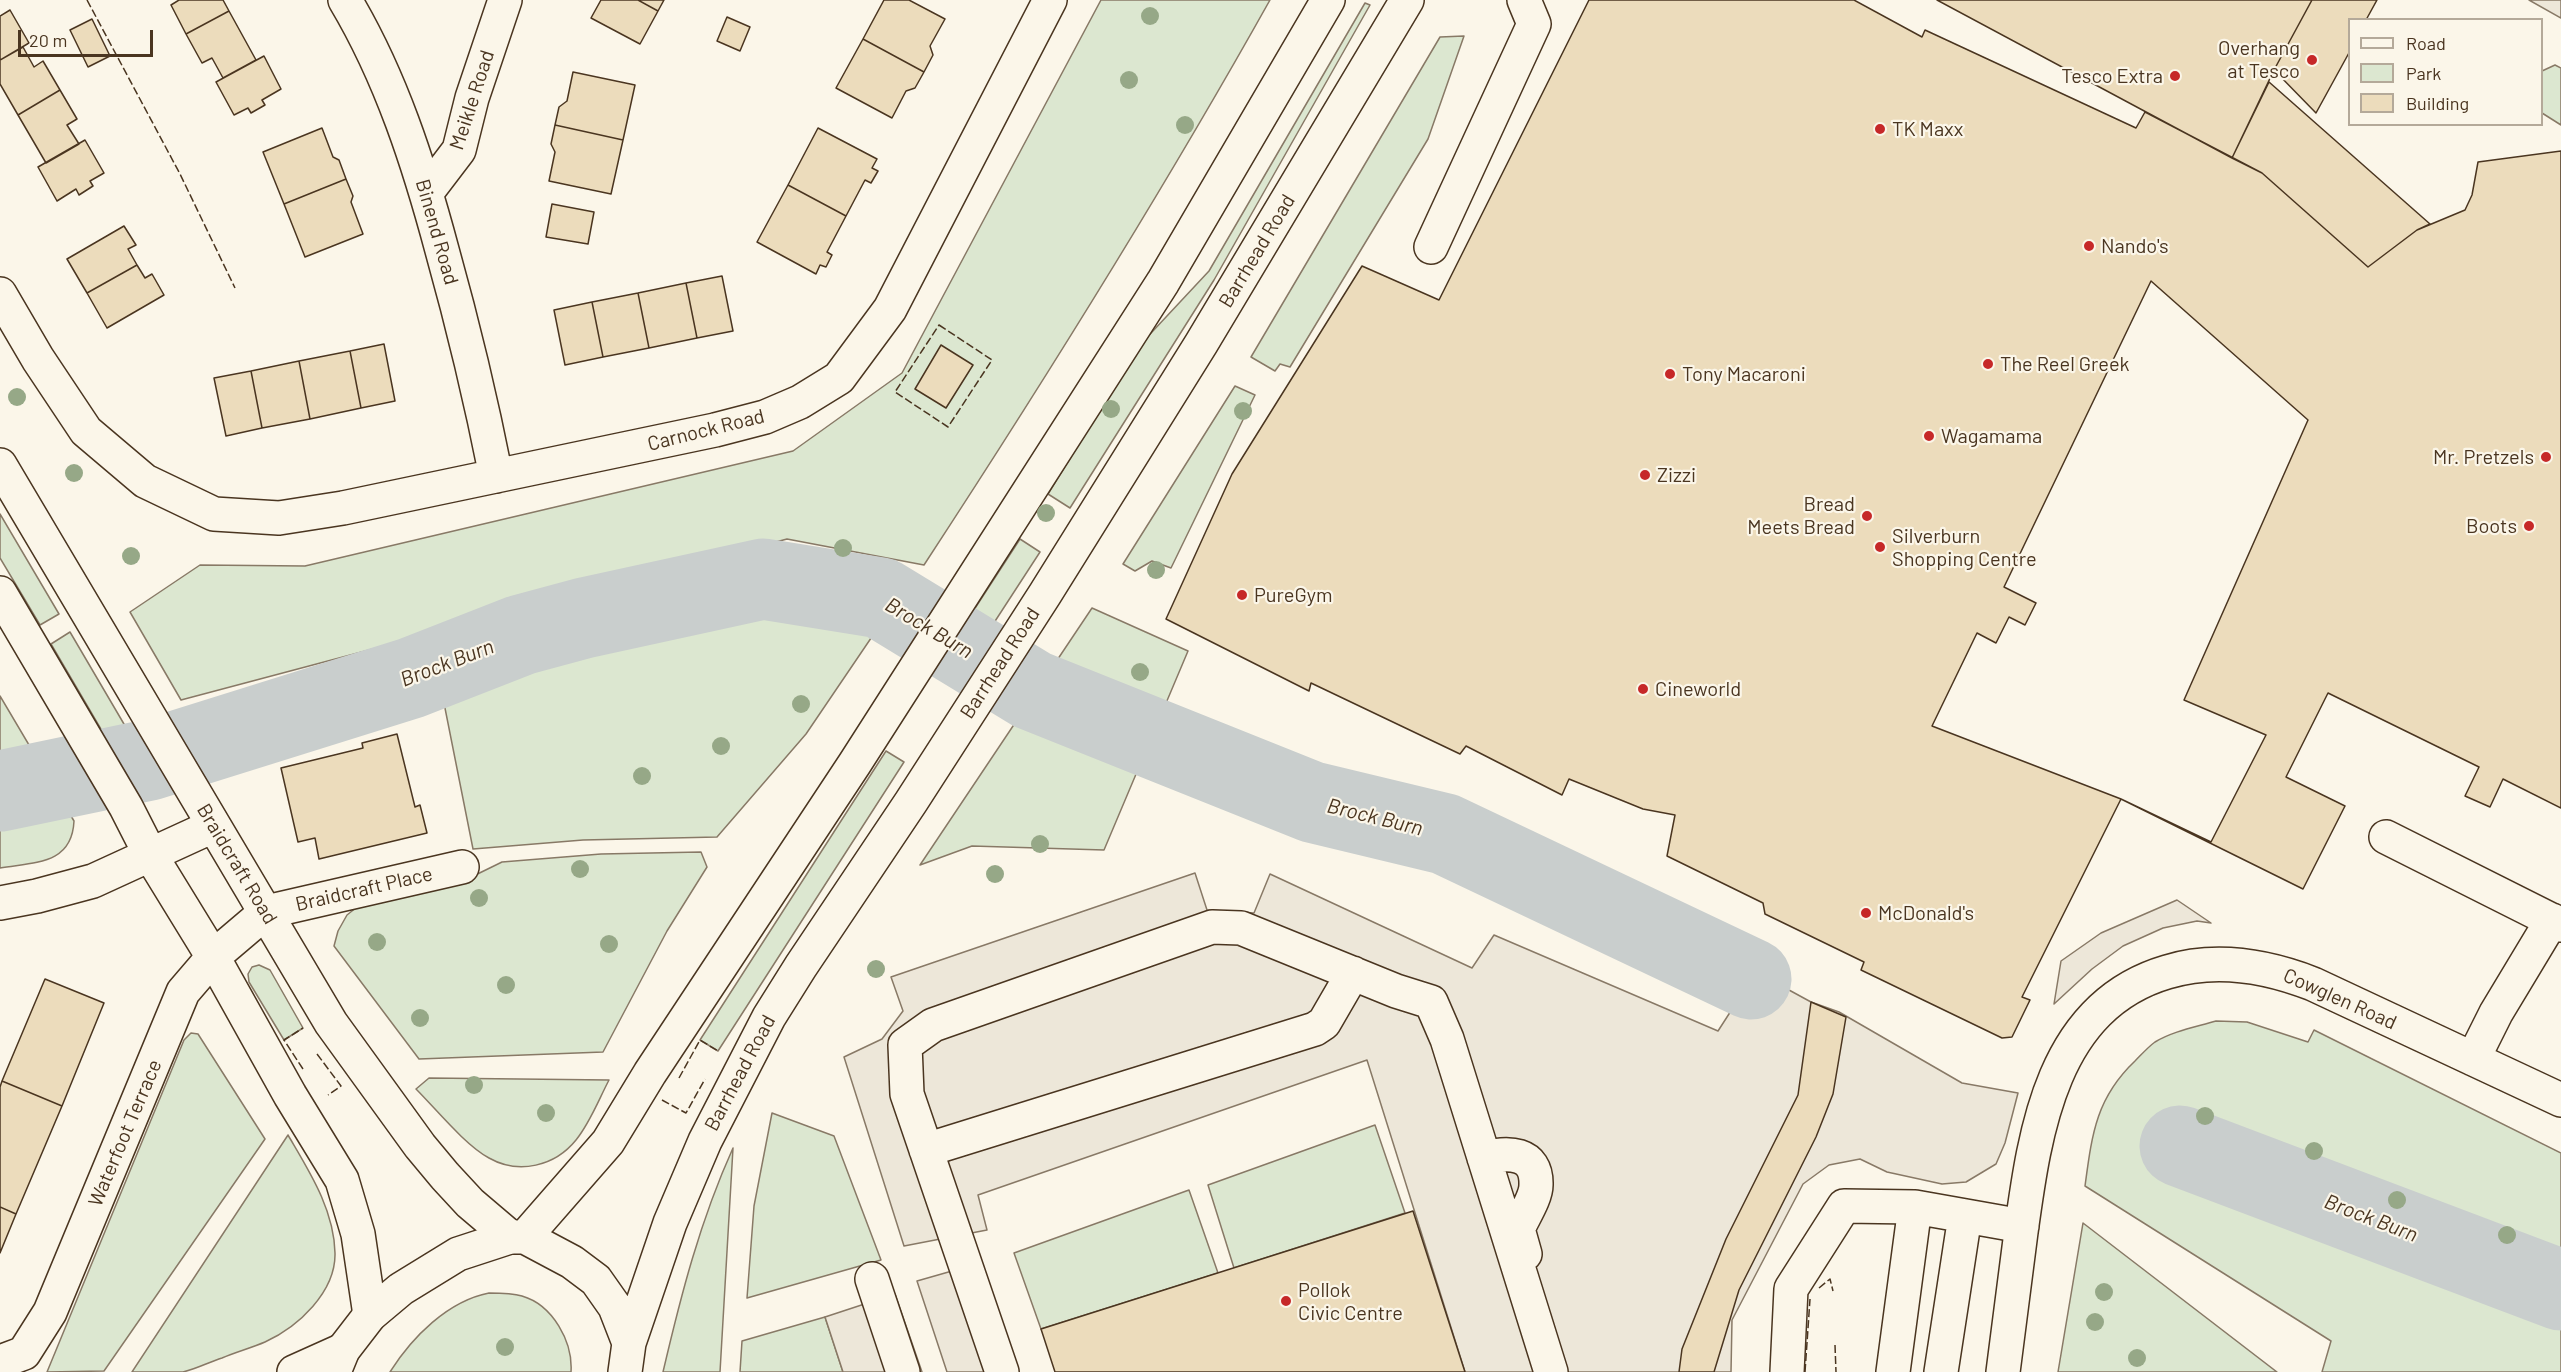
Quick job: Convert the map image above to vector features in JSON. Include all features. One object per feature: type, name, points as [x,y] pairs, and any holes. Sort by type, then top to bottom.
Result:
[{"type":"street","name":"Binend Road","points":[[345,0],[395,102],[427,192],[482,403],[496,476]]},
{"type":"street","name":"Meikle Road","points":[[427,192],[459,150],[472,98],[505,0]]},
{"type":"street","name":"Carnock Road","points":[[0,294],[38,359],[86,431],[144,481],[214,514],[279,518],[343,508],[714,430],[765,417],[800,402],[839,378],[890,309],[1050,0]]},
{"type":"street","points":[[294,1372],[338,1361],[370,1315],[401,1289],[448,1259],[518,1237],[608,1142],[650,1073],[855,763],[1163,282],[1328,0]]},
{"type":"street","name":"Barrhead Road","points":[[627,1358],[670,1223],[705,1141],[769,1017],[912,802],[1045,594],[1201,344],[1407,0]]},
{"type":"street","points":[[1431,247],[1534,24],[1524,0]]},
{"type":"street","name":"Braidcraft Road","points":[[0,465],[331,1023],[420,1146],[470,1203],[518,1237],[572,1262],[596,1280],[615,1307],[627,1358]]},
{"type":"street","points":[[0,593],[126,807],[151,856],[213,957],[290,1095],[342,1180],[358,1234],[370,1315]]},
{"type":"street","points":[[0,903],[93,881],[213,826]]},
{"type":"street","points":[[2386,837],[2556,923],[2496,1013],[2472,1059]]},
{"type":"street","name":"Braidcraft Place","points":[[266,912],[462,867]]},
{"type":"street","name":"Waterfoot Terrace","points":[[0,1362],[24,1353],[50,1312],[183,992],[213,957],[266,912]]},
{"type":"street","points":[[1002,1372],[907,1094],[905,1045],[933,1025],[1212,927],[1241,928],[1431,1002],[1447,1039],[1551,1372]]},
{"type":"street","name":"Cowglen Road","points":[[2003,1372],[2030,1166],[2053,1080],[2066,1054],[2097,1014],[2114,997],[2144,979],[2186,966],[2222,964],[2281,972],[2313,984],[2561,1100]]},
{"type":"street","points":[[926,1150],[1315,1029],[1324,1023],[1353,973]]},
{"type":"street","points":[[1484,1158],[1506,1153],[1523,1157],[1532,1169],[1536,1185],[1518,1229],[1562,1372]]},
{"type":"street","points":[[1787,1372],[1791,1289],[1844,1206],[1915,1207],[2022,1226]]},
{"type":"street","points":[[1893,1372],[1915,1207]]},
{"type":"street","points":[[1941,1372],[1965,1216]]},
{"type":"street","points":[[872,1279],[903,1372]]},
{"type":"green space","points":[[1101,0],[1270,0],[1102,286],[924,565],[787,539],[181,700],[130,612],[200,565],[305,566],[793,451],[902,373]]},
{"type":"green space","points":[[1365,3],[1370,5],[1214,280],[1070,508],[1048,494],[1138,347],[1209,271]]},
{"type":"green space","points":[[1464,36],[1428,139],[1290,367],[1280,364],[1275,371],[1251,357],[1440,37]]},
{"type":"green space","points":[[2555,65],[2561,68],[2561,125],[2543,114],[2543,71]]},
{"type":"green space","points":[[1235,386],[1255,395],[1171,568],[1152,561],[1135,571],[1123,564]]},
{"type":"green space","points":[[0,514],[59,614],[40,625],[0,558]]},
{"type":"green space","points":[[1020,539],[1040,552],[988,632],[968,619]]},
{"type":"green space","points":[[759,591],[795,601],[886,616],[806,734],[717,837],[583,840],[473,849],[440,683],[519,649],[580,637],[652,614],[735,592]]},
{"type":"green space","points":[[1092,608],[1188,651],[1104,850],[972,846],[920,865]]},
{"type":"green space","points":[[70,632],[131,736],[112,748],[51,644]]},
{"type":"green space","points":[[0,696],[74,821],[72,835],[59,854],[38,862],[0,868]]},
{"type":"green space","points":[[886,751],[904,762],[718,1051],[700,1040]]},
{"type":"green space","points":[[701,852],[707,867],[667,931],[603,1052],[419,1059],[334,946],[338,931],[347,915],[362,903],[453,886],[502,862],[601,854]]},
{"type":"green space","points":[[259,965],[270,970],[303,1028],[284,1040],[249,982],[248,974],[252,967]]},
{"type":"green space","points":[[2216,1021],[2247,1022],[2308,1042],[2314,1030],[2561,1153],[2561,1372],[2322,1372],[2331,1341],[2085,1186],[2090,1150],[2098,1118],[2104,1103],[2122,1075],[2155,1042],[2177,1032]]},
{"type":"green space","points":[[191,1033],[198,1034],[265,1139],[104,1371],[47,1372],[184,1040]]},
{"type":"green space","points":[[429,1078],[609,1080],[586,1126],[576,1140],[558,1156],[547,1162],[524,1167],[500,1163],[489,1158],[461,1136],[416,1089]]},
{"type":"green space","points":[[772,1113],[834,1136],[881,1260],[747,1298],[754,1206]]},
{"type":"green space","points":[[1375,1125],[1405,1213],[1234,1268],[1208,1185]]},
{"type":"green space","points":[[288,1135],[319,1191],[334,1237],[334,1267],[322,1294],[302,1318],[278,1335],[260,1344],[183,1372],[132,1372]]},
{"type":"green space","points":[[733,1148],[720,1372],[663,1372],[692,1258],[721,1175]]},
{"type":"green space","points":[[1189,1190],[1218,1273],[1041,1329],[1014,1253]]},
{"type":"green space","points":[[2083,1223],[2277,1372],[2058,1372]]},
{"type":"green space","points":[[489,1293],[522,1296],[543,1307],[552,1316],[565,1337],[571,1360],[571,1372],[390,1372],[409,1346],[432,1322],[459,1304]]},
{"type":"green space","points":[[825,1317],[843,1372],[740,1372],[742,1341]]},
{"type":"shaded area","points":[[2529,0],[2561,0],[2561,18]]},
{"type":"shaded area","points":[[1195,873],[1207,910],[1254,913],[1270,874],[1472,968],[1494,935],[1718,1031],[1756,972],[1811,1002],[1839,1012],[1962,1083],[2018,1093],[2005,1143],[1996,1164],[1966,1182],[1942,1184],[1887,1172],[1860,1159],[1829,1165],[1803,1184],[1732,1320],[1731,1372],[1465,1372],[1367,1060],[978,1195],[987,1230],[904,1246],[844,1057],[882,1039],[903,1011],[891,977]]},
{"type":"shaded area","points":[[2177,900],[2211,923],[2197,921],[2163,928],[2123,946],[2092,969],[2054,1004],[2061,961],[2101,933]]},
{"type":"shaded area","points":[[966,1267],[1002,1372],[947,1372],[917,1281]]},
{"type":"shaded area","points":[[895,1294],[922,1372],[843,1372],[825,1317]]},
{"type":"building","points":[[179,0],[223,0],[229,11],[186,34],[171,5]]},
{"type":"building","points":[[601,0],[638,0],[658,11],[640,44],[591,18]]},
{"type":"building","points":[[638,0],[664,0],[658,11]]},
{"type":"building","points":[[884,0],[909,0],[945,19],[930,46],[933,55],[924,72],[863,39]]},
{"type":"building","name":"Silverburn Shopping Centre","points":[[1589,0],[1854,0],[1922,37],[1925,30],[2136,128],[2145,112],[2262,173],[2368,267],[2417,230],[2465,210],[2472,195],[2478,162],[2561,151],[2561,808],[2503,779],[2490,807],[2465,796],[2479,767],[2328,693],[2286,777],[2345,806],[2303,889],[2121,799],[2022,997],[2030,1000],[2012,1037],[2002,1038],[1861,970],[1864,962],[1765,914],[1763,903],[1667,856],[1675,815],[1643,809],[1569,779],[1562,795],[1466,746],[1460,754],[1311,683],[1309,691],[1166,619],[1232,474],[1362,266],[1439,300]]},
{"type":"building","name":"Tesco Extra","points":[[1937,0],[2312,0],[2274,70],[2232,158]]},
{"type":"building","name":"Overhang at Tesco","points":[[2312,0],[2377,0],[2367,18],[2348,18],[2348,55],[2316,113],[2274,70]]},
{"type":"building","points":[[10,10],[29,43],[0,60],[0,16]]},
{"type":"building","points":[[229,11],[256,60],[223,78],[212,58],[202,63],[186,34]]},
{"type":"building","points":[[727,17],[750,27],[740,51],[717,41]]},
{"type":"building","points":[[92,19],[110,56],[88,67],[70,30]]},
{"type":"building","points":[[863,39],[924,72],[915,88],[906,91],[892,118],[836,88]]},
{"type":"building","points":[[23,47],[34,67],[43,61],[60,90],[18,115],[0,84],[0,60]]},
{"type":"building","points":[[264,56],[281,89],[262,100],[265,105],[251,113],[248,108],[234,115],[216,82]]},
{"type":"building","points":[[573,72],[635,85],[623,140],[555,125],[559,107],[567,101]]},
{"type":"building","points":[[2269,82],[2430,224],[2417,230],[2368,267],[2262,173],[2232,158]]},
{"type":"building","points":[[60,90],[77,119],[67,125],[79,144],[46,163],[18,115]]},
{"type":"building","points":[[555,125],[623,140],[611,194],[549,181],[555,152],[551,144]]},
{"type":"building","points":[[322,128],[333,157],[339,160],[346,179],[284,204],[263,152]]},
{"type":"building","points":[[818,128],[877,159],[872,168],[878,171],[871,183],[865,180],[846,216],[788,185]]},
{"type":"building","points":[[85,140],[104,173],[90,181],[93,186],[79,195],[76,189],[57,201],[38,167]]},
{"type":"building","points":[[346,179],[353,196],[351,202],[363,234],[305,257],[284,204]]},
{"type":"building","points":[[788,185],[846,216],[827,252],[832,255],[826,267],[820,265],[816,274],[757,242]]},
{"type":"building","points":[[552,204],[594,212],[588,244],[546,237]]},
{"type":"building","points":[[124,226],[136,245],[128,249],[137,265],[87,293],[67,259]]},
{"type":"building","points":[[137,265],[145,278],[152,274],[164,295],[107,328],[87,293]]},
{"type":"building","points":[[722,276],[733,331],[697,338],[686,283]]},
{"type":"building","points":[[2151,281],[2308,420],[2184,700],[2266,735],[2211,842],[2121,799],[1932,726],[1977,633],[1996,643],[2009,617],[2025,625],[2036,603],[2004,587]]},
{"type":"building","points":[[686,283],[697,338],[649,348],[638,293]]},
{"type":"building","points":[[638,293],[649,348],[603,357],[592,302]]},
{"type":"building","points":[[592,302],[603,357],[565,365],[554,310]]},
{"type":"building","points":[[384,344],[395,401],[361,408],[350,351]]},
{"type":"building","points":[[941,345],[973,365],[946,408],[915,389]]},
{"type":"building","points":[[350,351],[361,408],[310,419],[299,361]]},
{"type":"building","points":[[299,361],[310,419],[262,428],[251,371]]},
{"type":"building","points":[[251,371],[262,428],[226,436],[214,378]]},
{"type":"building","points":[[397,734],[415,807],[420,805],[427,833],[319,859],[315,838],[298,842],[281,768],[363,748],[362,743]]},
{"type":"building","points":[[45,979],[104,1003],[62,1106],[2,1081]]},
{"type":"building","points":[[1811,1002],[1846,1017],[1833,1094],[1816,1137],[1739,1290],[1714,1372],[1679,1372],[1682,1349],[1726,1239],[1798,1095]]},
{"type":"building","points":[[2,1081],[62,1106],[16,1214],[0,1207],[0,1087]]},
{"type":"building","points":[[0,1207],[16,1214],[0,1253]]},
{"type":"building","name":"Pollok Civic Centre","points":[[1413,1211],[1465,1372],[1055,1372],[1041,1329]]},
{"type":"waterway","name":"Brock Burn","points":[[0,791],[149,760],[411,678],[521,635],[584,618],[763,579],[881,598],[1032,690],[1312,802],[1445,834],[1751,979]]},
{"type":"waterway","name":"Brock Burn","points":[[2180,1146],[2561,1290]]},
{"type":"fence","points":[[87,0],[180,174],[235,288]]},
{"type":"fence","points":[[939,325],[992,360],[948,427],[895,392],[939,325]]},
{"type":"fence","points":[[303,1028],[284,1040],[303,1069]]},
{"type":"fence","points":[[679,1078],[700,1040],[718,1051]]},
{"type":"fence","points":[[317,1054],[341,1086],[328,1095]]},
{"type":"fence","points":[[662,1100],[686,1113],[705,1079]]},
{"type":"fence","points":[[1819,1288],[1830,1279],[1833,1291]]},
{"type":"fence","points":[[1805,1372],[1810,1299]]},
{"type":"fence","points":[[1835,1345],[1836,1372]]},
{"type":"place","name":"Overhang at Tesco","points":[[2312,60]]},
{"type":"place","name":"Tesco Extra","points":[[2175,76]]},
{"type":"place","name":"TK Maxx","points":[[1880,129]]},
{"type":"place","name":"Nando's","points":[[2089,246]]},
{"type":"place","name":"The Reel Greek","points":[[1988,364]]},
{"type":"place","name":"Tony Macaroni","points":[[1670,374]]},
{"type":"place","name":"Wagamama","points":[[1929,436]]},
{"type":"place","name":"Mr. Pretzels","points":[[2546,457]]},
{"type":"place","name":"Zizzi","points":[[1645,475]]},
{"type":"place","name":"Bread Meets Bread","points":[[1867,516]]},
{"type":"place","name":"Boots","points":[[2529,526]]},
{"type":"place","name":"Silverburn Shopping Centre","points":[[1880,547]]},
{"type":"place","name":"PureGym","points":[[1242,595]]},
{"type":"place","name":"Cineworld","points":[[1643,689]]},
{"type":"place","name":"McDonald's","points":[[1866,913]]},
{"type":"place","name":"Pollok Civic Centre","points":[[1286,1301]]}]
